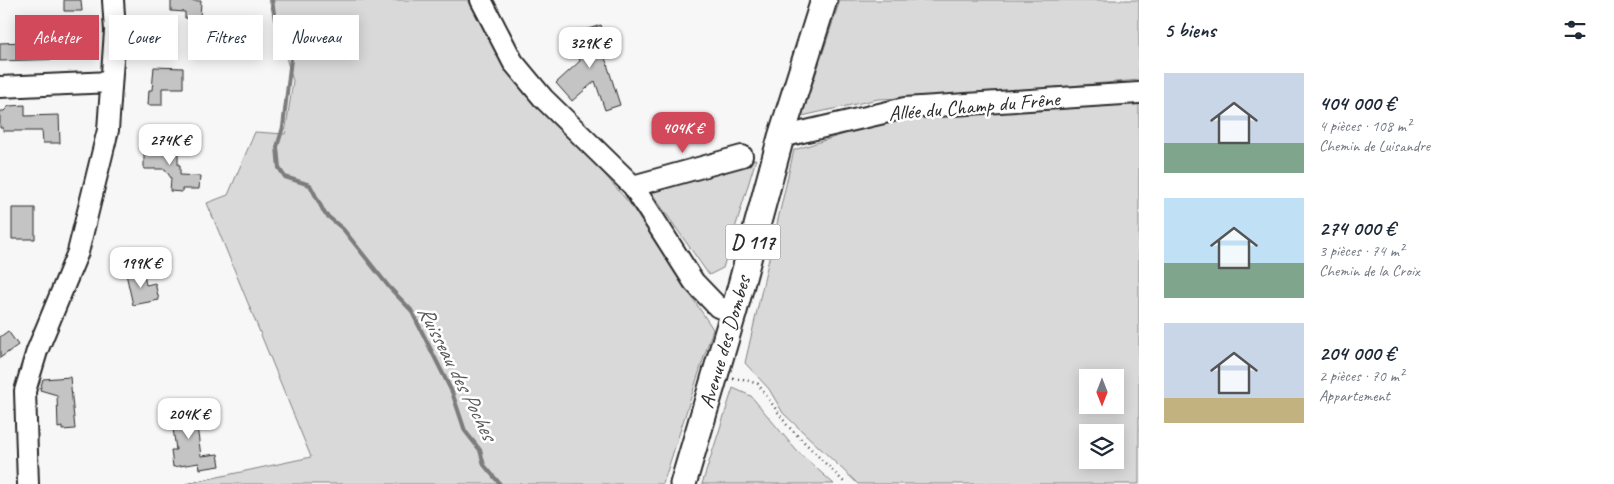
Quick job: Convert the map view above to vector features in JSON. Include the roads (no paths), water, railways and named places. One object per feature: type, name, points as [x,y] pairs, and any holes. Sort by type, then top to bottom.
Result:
[{"type":"main road","name":"Avenue des Dombes","points":[[683,484],[734,311],[781,137],[824,0]]},
{"type":"street","points":[[28,484],[25,391],[37,351],[78,252],[108,130],[115,31],[113,0]]},
{"type":"street","points":[[481,0],[513,62],[543,98],[633,186],[694,282],[718,307],[734,311]]},
{"type":"street","points":[[0,87],[111,82]]},
{"type":"street","name":"Allée du Champ du Frêne","points":[[781,137],[906,108],[1139,93]]},
{"type":"street","points":[[633,186],[742,156]]},
{"type":"waterway","name":"Ruisseau des Poches","points":[[272,0],[275,20],[286,29],[291,59],[283,127],[277,147],[279,168],[285,177],[310,185],[325,214],[343,229],[389,287],[411,310],[452,392],[465,431],[480,450],[484,465],[500,484]]}]
